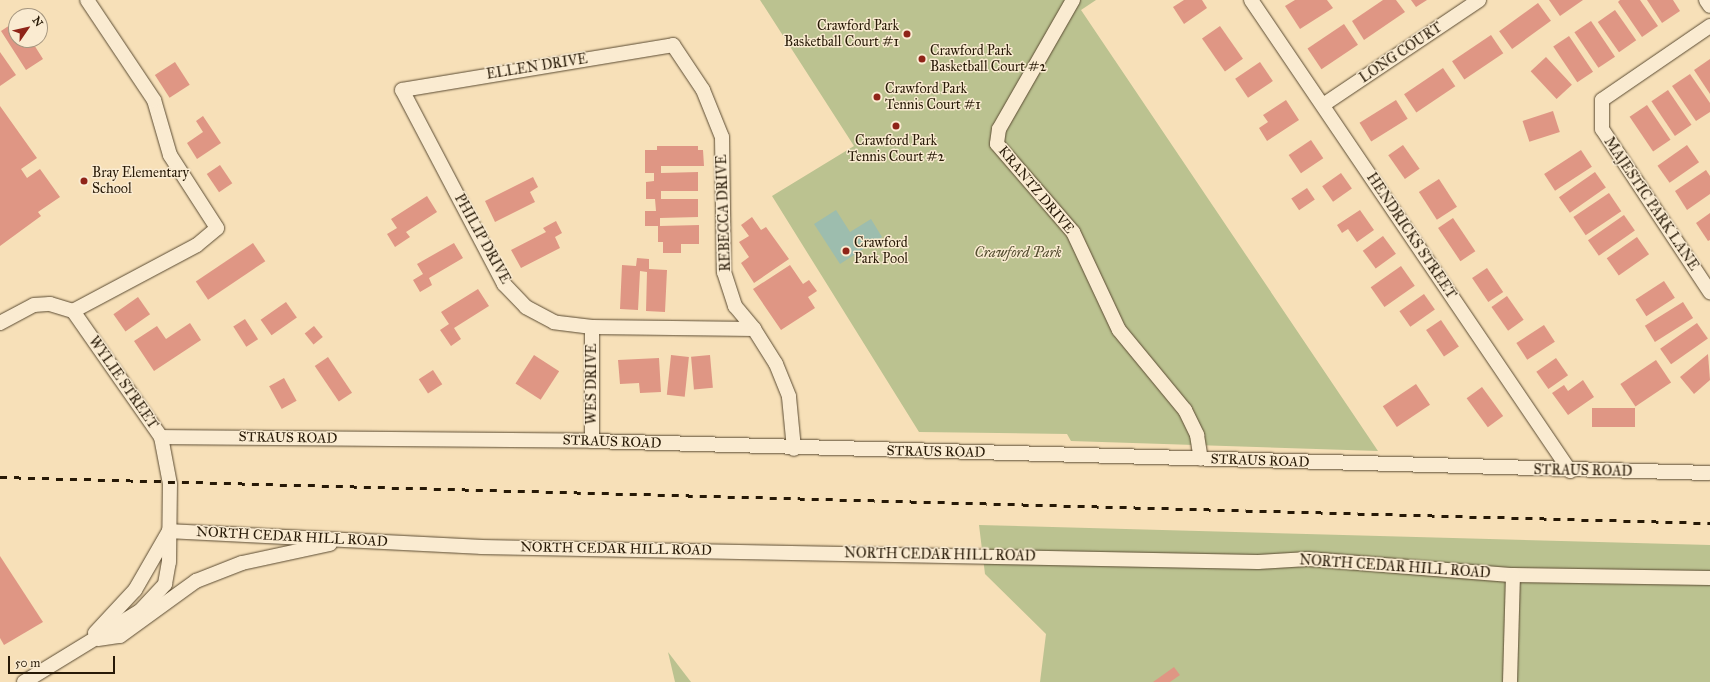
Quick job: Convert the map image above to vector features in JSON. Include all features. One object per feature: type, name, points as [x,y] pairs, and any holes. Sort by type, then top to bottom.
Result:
[{"type":"street","points":[[0,323],[34,305],[50,304],[72,311],[197,245],[217,228],[170,155],[154,100],[87,0]]},
{"type":"street","name":"KRANTZ DRIVE","points":[[1073,0],[998,129],[996,144],[1073,232],[1119,330],[1185,410],[1197,435],[1201,459]]},
{"type":"street","name":"HENDRICKS STREET","points":[[1251,0],[1570,471]]},
{"type":"street","name":"LONG COURT","points":[[1322,105],[1479,0]]},
{"type":"street","points":[[1706,0],[1710,6]]},
{"type":"street","name":"MAJESTIC PARK LANE","points":[[1710,26],[1602,100],[1602,130],[1710,292]]},
{"type":"street","name":"ELLEN DRIVE","points":[[402,90],[673,45]]},
{"type":"street","name":"REBECCA DRIVE","points":[[673,45],[708,101],[722,137],[724,272],[736,306],[754,329],[776,364],[789,396],[794,449]]},
{"type":"street","name":"PHILIP DRIVE","points":[[402,90],[504,284],[526,307],[554,322],[592,327],[754,329]]},
{"type":"street","name":"WYLIE STREET","points":[[72,311],[161,437],[170,484],[169,562],[165,584],[140,611],[89,640]]},
{"type":"street","name":"WES DRIVE","points":[[592,327],[592,440]]},
{"type":"street","name":"STRAUS ROAD","points":[[161,437],[592,440],[794,449],[1201,459],[1570,471],[1710,473]]},
{"type":"street","points":[[24,682],[89,640],[134,590],[169,531]]},
{"type":"street","name":"NORTH CEDAR HILL ROAD","points":[[169,531],[481,547],[1250,562],[1308,559],[1513,575],[1710,578]]},
{"type":"street","points":[[89,640],[120,636],[196,581],[242,563],[350,540]]},
{"type":"street","points":[[1510,682],[1513,575]]},
{"type":"green space","name":"Crawford Park","points":[[760,0],[1096,0],[1081,10],[1378,451],[1071,441],[1067,434],[919,432],[772,196],[854,146]]},
{"type":"green space","points":[[979,525],[1710,545],[1710,682],[1040,682],[1046,634],[985,574]]},
{"type":"green space","points":[[668,652],[691,682],[675,682]]},
{"type":"shaded area","name":"Crawford Park Pool","points":[[836,210],[850,232],[871,219],[882,237],[840,264],[814,224]]},
{"type":"building","points":[[1184,0],[1202,0],[1207,8],[1184,24],[1173,7]]},
{"type":"building","points":[[1295,0],[1327,0],[1333,8],[1300,29],[1285,6]]},
{"type":"building","points":[[1383,0],[1396,0],[1405,12],[1364,40],[1352,21]]},
{"type":"building","points":[[1411,0],[1427,0],[1416,7]]},
{"type":"building","points":[[1549,0],[1583,0],[1560,16]]},
{"type":"building","points":[[1620,0],[1640,0],[1658,26],[1642,37],[1618,2]]},
{"type":"building","points":[[1647,0],[1673,0],[1680,11],[1662,23]]},
{"type":"building","points":[[1538,3],[1551,21],[1512,49],[1499,31]]},
{"type":"building","points":[[1615,10],[1636,40],[1619,52],[1598,22]]},
{"type":"building","points":[[1591,21],[1615,57],[1598,68],[1574,32]]},
{"type":"building","points":[[1344,24],[1358,45],[1322,69],[1308,49]]},
{"type":"building","points":[[8,26],[8,42],[1,31]]},
{"type":"building","points":[[1220,26],[1243,59],[1225,71],[1202,39]]},
{"type":"building","points":[[1491,35],[1503,53],[1464,80],[1452,61]]},
{"type":"building","points":[[1569,36],[1593,72],[1577,82],[1553,47]]},
{"type":"building","points":[[12,48],[36,48],[43,59],[26,70]]},
{"type":"building","points":[[0,52],[16,75],[0,86]]},
{"type":"building","points":[[1546,57],[1572,85],[1557,99],[1531,71]]},
{"type":"building","points":[[1710,59],[1710,94],[1694,70]]},
{"type":"building","points":[[175,62],[190,85],[170,98],[155,75]]},
{"type":"building","points":[[1260,62],[1273,81],[1248,98],[1235,79]]},
{"type":"building","points":[[1443,68],[1455,86],[1416,113],[1404,94]]},
{"type":"building","points":[[1690,74],[1710,103],[1710,112],[1696,121],[1672,86]]},
{"type":"building","points":[[1668,90],[1691,125],[1675,136],[1651,101]]},
{"type":"building","points":[[1286,100],[1299,120],[1267,141],[1259,128],[1268,122],[1263,115]]},
{"type":"building","points":[[1396,100],[1408,119],[1371,141],[1360,123]]},
{"type":"building","points":[[1647,105],[1670,140],[1653,152],[1630,117]]},
{"type":"building","points":[[0,106],[37,158],[21,169],[27,178],[40,169],[60,197],[38,212],[41,216],[0,246]]},
{"type":"building","points":[[1553,111],[1560,132],[1529,142],[1523,121]]},
{"type":"building","points":[[203,116],[221,143],[197,159],[187,143],[203,132],[196,121]]},
{"type":"building","points":[[1311,140],[1323,158],[1301,173],[1289,155]]},
{"type":"building","points":[[1403,145],[1420,169],[1405,179],[1388,155]]},
{"type":"building","points":[[1687,145],[1699,162],[1670,183],[1658,166]]},
{"type":"building","points":[[657,146],[698,146],[698,150],[703,150],[704,166],[661,166],[661,173],[698,172],[698,191],[661,191],[661,199],[698,199],[698,217],[660,218],[660,226],[699,225],[699,244],[681,244],[681,253],[663,253],[663,242],[658,242],[658,226],[645,226],[645,211],[656,211],[655,199],[646,199],[646,182],[654,181],[654,173],[645,173],[645,150],[657,150]]},
{"type":"building","points":[[1581,150],[1592,167],[1555,191],[1544,174]]},
{"type":"building","points":[[220,165],[232,183],[219,192],[207,174]]},
{"type":"building","points":[[1706,170],[1710,176],[1710,194],[1687,210],[1675,191]]},
{"type":"building","points":[[1595,172],[1606,188],[1570,213],[1559,197]]},
{"type":"building","points":[[1341,173],[1352,189],[1333,202],[1322,186]]},
{"type":"building","points":[[533,177],[538,187],[530,192],[535,202],[495,222],[485,201]]},
{"type":"building","points":[[1439,179],[1457,207],[1437,220],[1419,192]]},
{"type":"building","points":[[1307,188],[1315,200],[1299,210],[1291,199]]},
{"type":"building","points":[[1609,193],[1621,211],[1586,235],[1573,217]]},
{"type":"building","points":[[427,196],[437,212],[406,232],[410,237],[395,247],[387,234],[397,228],[391,219]]},
{"type":"building","points":[[1360,210],[1374,230],[1357,242],[1348,229],[1342,233],[1337,225]]},
{"type":"building","points":[[1710,213],[1710,240],[1708,241],[1696,223]]},
{"type":"building","points":[[1624,215],[1635,231],[1599,256],[1588,240]]},
{"type":"building","points":[[752,217],[761,230],[766,227],[789,259],[754,283],[741,263],[749,257],[739,242],[749,236],[741,225]]},
{"type":"building","points":[[1453,218],[1475,251],[1460,261],[1438,228]]},
{"type":"building","points":[[556,221],[562,233],[555,237],[560,248],[521,268],[511,250],[546,232],[543,228]]},
{"type":"building","points":[[1383,236],[1396,254],[1376,268],[1363,251]]},
{"type":"building","points":[[1637,237],[1649,254],[1619,275],[1607,258]]},
{"type":"building","points":[[253,243],[265,261],[208,300],[196,282]]},
{"type":"building","points":[[454,243],[463,258],[429,278],[432,285],[420,292],[413,280],[423,274],[417,264]]},
{"type":"building","points":[[637,258],[649,259],[649,269],[667,270],[665,312],[646,311],[647,272],[640,271],[638,310],[620,309],[622,265],[636,266]]},
{"type":"building","points":[[790,265],[803,284],[809,280],[817,291],[808,297],[815,308],[781,330],[753,289]]},
{"type":"building","points":[[1401,266],[1415,286],[1384,307],[1371,287]]},
{"type":"building","points":[[1487,268],[1503,292],[1488,302],[1472,278]]},
{"type":"building","points":[[1664,281],[1675,298],[1646,316],[1635,300]]},
{"type":"building","points":[[478,289],[489,306],[454,328],[461,339],[451,346],[440,330],[449,324],[441,312]]},
{"type":"building","points":[[1424,294],[1435,310],[1410,327],[1399,311]]},
{"type":"building","points":[[1507,296],[1524,320],[1508,331],[1491,307]]},
{"type":"building","points":[[138,297],[150,314],[125,331],[113,314]]},
{"type":"building","points":[[286,302],[297,318],[272,335],[261,320]]},
{"type":"building","points":[[1683,302],[1693,318],[1655,342],[1645,326]]},
{"type":"building","points":[[245,319],[258,339],[246,347],[233,327]]},
{"type":"building","points":[[1441,320],[1459,347],[1444,357],[1426,330]]},
{"type":"building","points":[[190,323],[201,340],[154,371],[134,341],[157,326],[166,339]]},
{"type":"building","points":[[1697,323],[1708,339],[1671,364],[1660,349]]},
{"type":"building","points":[[1544,325],[1555,342],[1527,360],[1516,343]]},
{"type":"building","points":[[314,326],[323,337],[313,344],[305,334]]},
{"type":"building","points":[[1708,354],[1710,380],[1694,394],[1680,377]]},
{"type":"building","points":[[534,355],[559,371],[541,400],[515,384]]},
{"type":"building","points":[[671,355],[689,357],[685,397],[667,395]]},
{"type":"building","points":[[710,355],[713,388],[694,390],[691,357]]},
{"type":"building","points":[[328,357],[352,393],[339,402],[315,366]]},
{"type":"building","points":[[659,358],[661,392],[640,393],[639,383],[620,384],[618,360]]},
{"type":"building","points":[[1556,358],[1568,375],[1548,389],[1536,372]]},
{"type":"building","points":[[1656,360],[1671,382],[1635,406],[1620,384]]},
{"type":"building","points":[[433,370],[442,384],[428,394],[419,379]]},
{"type":"building","points":[[284,378],[297,401],[282,409],[269,386]]},
{"type":"building","points":[[1583,380],[1594,397],[1568,415],[1552,393],[1564,385],[1568,391]]},
{"type":"building","points":[[1416,384],[1430,405],[1397,427],[1383,406]]},
{"type":"building","points":[[1482,387],[1503,416],[1488,427],[1467,398]]},
{"type":"building","points":[[1592,408],[1635,408],[1635,427],[1592,427]]},
{"type":"building","points":[[0,556],[43,622],[4,645],[0,638]]},
{"type":"building","points":[[1174,667],[1180,675],[1170,682],[1153,682]]},
{"type":"railway","points":[[0,477],[1710,523]]},
{"type":"place","name":"Crawford Park Basketball Court #1","points":[[907,34]]},
{"type":"place","name":"Crawford Park Basketball Court #2","points":[[922,59]]},
{"type":"place","name":"Crawford Park Tennis Court #1","points":[[877,97]]},
{"type":"place","name":"Crawford Park Tennis Court #2","points":[[896,126]]},
{"type":"place","name":"Bray Elementary School","points":[[84,181]]},
{"type":"place","name":"Crawford Park Pool","points":[[846,251]]}]
